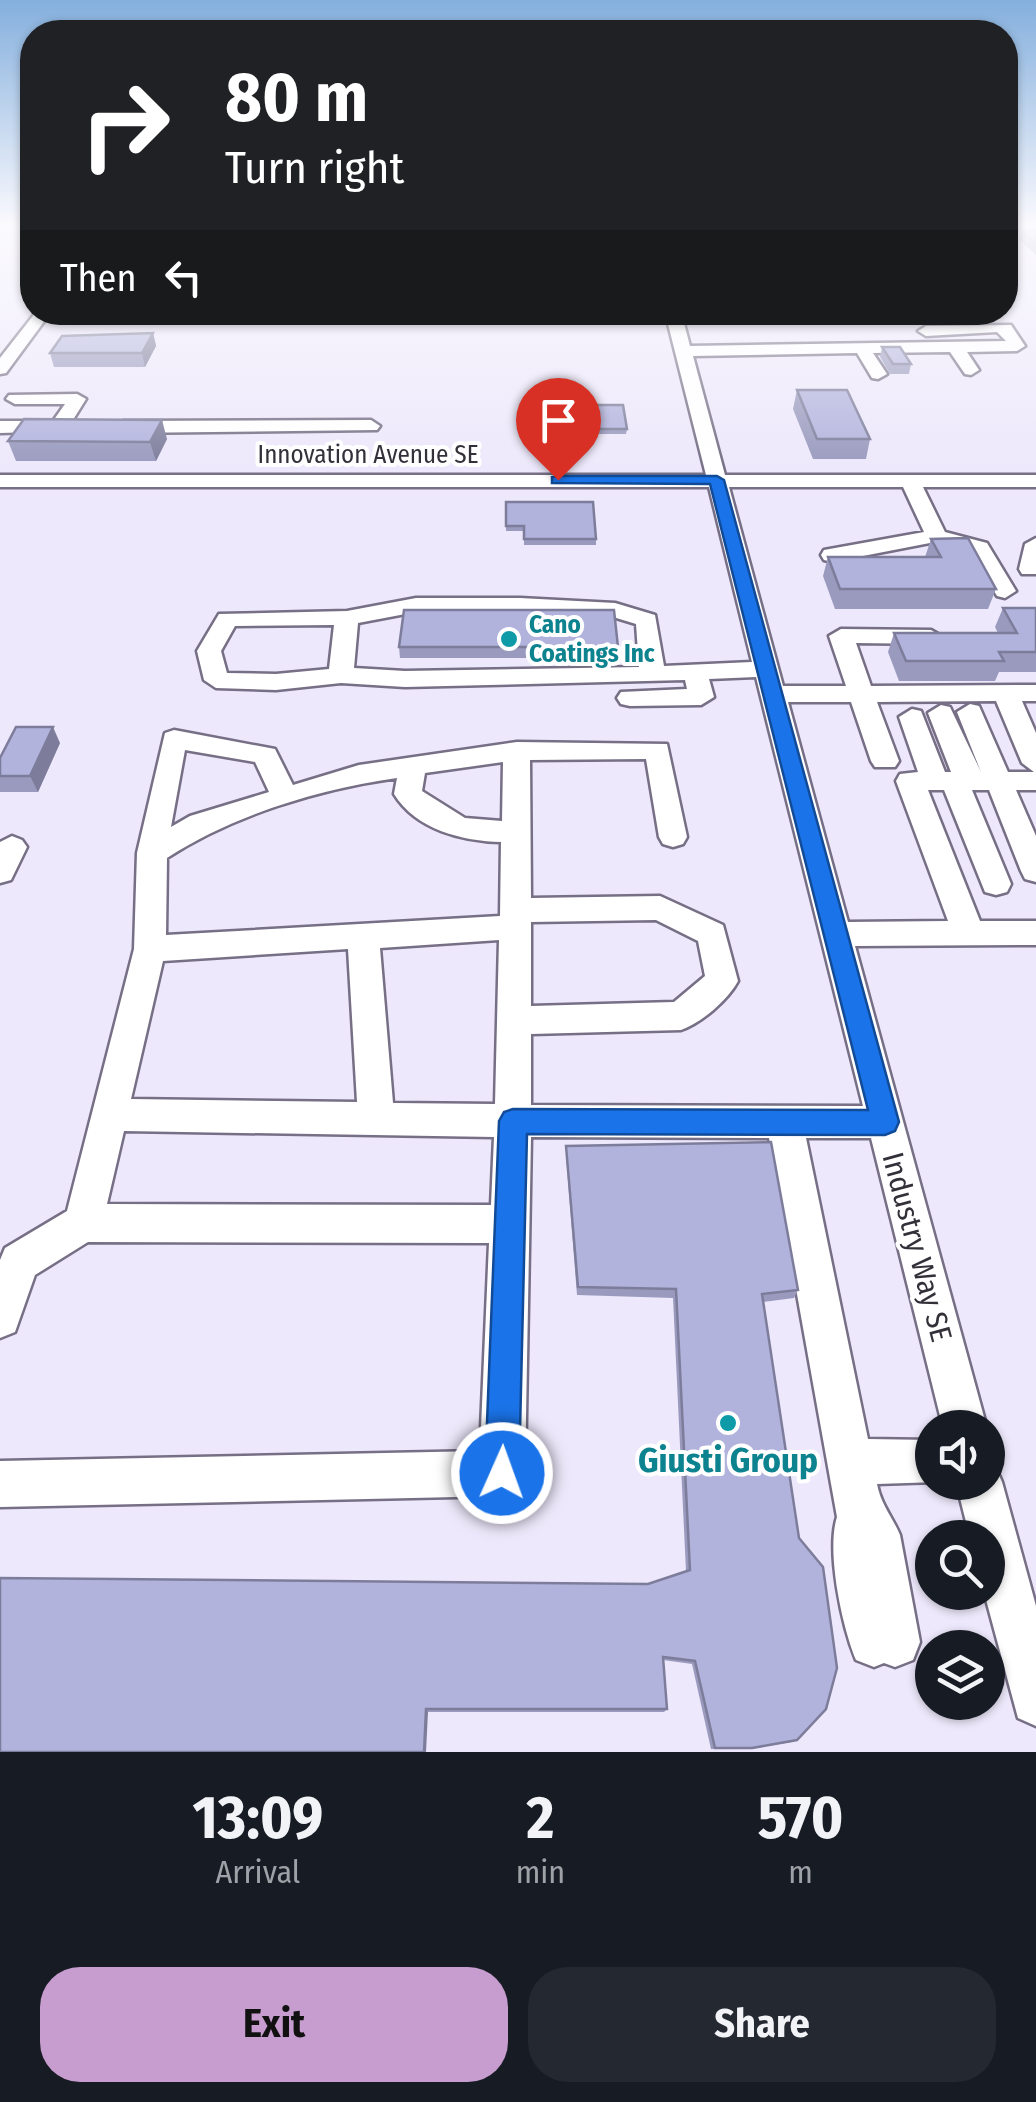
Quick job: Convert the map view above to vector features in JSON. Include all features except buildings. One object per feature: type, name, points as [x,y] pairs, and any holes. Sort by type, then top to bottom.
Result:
[{"type":"street","points":[[0,369],[34,325]]},
{"type":"street","name":"Industry Way SE","points":[[676,325],[959,1410]]},
{"type":"street","points":[[749,327],[759,350]]},
{"type":"street","points":[[683,351],[823,348],[906,348],[1017,346],[1006,328],[997,327],[899,332],[906,348]]},
{"type":"street","points":[[792,328],[800,349]]},
{"type":"street","points":[[955,347],[971,370]]},
{"type":"street","points":[[823,348],[832,372]]},
{"type":"street","points":[[862,348],[878,374]]},
{"type":"street","points":[[8,416],[77,398],[75,423]]},
{"type":"street","points":[[8,416],[75,423],[372,426]]},
{"type":"street","points":[[0,446],[8,416]]},
{"type":"street","points":[[910,480],[936,536]]},
{"type":"street","name":"Innovation Avenue SE","points":[[0,481],[1036,481]]},
{"type":"street","points":[[832,555],[936,536],[980,548],[1004,591]]},
{"type":"street","points":[[1030,569],[1036,544]]},
{"type":"street","points":[[652,673],[646,620],[615,610],[416,605],[347,618],[227,619],[209,651],[216,680],[276,682],[341,675],[405,679],[652,673],[694,670],[863,694],[1036,694]]},
{"type":"street","points":[[341,675],[347,618]]},
{"type":"street","points":[[885,760],[841,636],[960,637]]},
{"type":"street","points":[[630,698],[701,697],[694,670]]},
{"type":"street","points":[[1006,694],[1036,763]]},
{"type":"street","points":[[970,712],[1036,871]]},
{"type":"street","points":[[941,713],[952,781]]},
{"type":"street","points":[[912,718],[952,781],[996,884]]},
{"type":"street","points":[[83,1224],[150,948],[152,853],[174,739],[265,755],[285,797]]},
{"type":"street","points":[[152,853],[200,823],[359,774],[518,751],[658,750],[672,837]]},
{"type":"street","points":[[0,1484],[502,1473],[516,1020],[518,751]]},
{"type":"street","points":[[413,765],[408,794],[430,812],[462,831],[517,832]]},
{"type":"street","points":[[969,934],[910,781],[1036,781]]},
{"type":"street","points":[[950,885],[1036,883]]},
{"type":"street","points":[[150,948],[364,936],[516,918],[660,908],[712,934],[722,981],[680,1016],[516,1020]]},
{"type":"street","points":[[836,934],[1036,933]]},
{"type":"street","points":[[364,936],[376,1119]]},
{"type":"street","points":[[109,1115],[885,1122]]},
{"type":"street","points":[[784,1122],[860,1517],[854,1536],[884,1642]]},
{"type":"street","points":[[0,1317],[19,1262],[83,1224],[510,1224]]},
{"type":"street","points":[[850,1461],[915,1462]]},
{"type":"street","points":[[984,1500],[1036,1700]]},
{"type":"shaded area","points":[[0,306],[20,306],[20,325],[1018,325],[1018,306],[1036,306],[1036,1752],[0,1752]]},
{"type":"place","name":"Cano Coatings Inc","points":[[509,639]]},
{"type":"place","name":"Giusti Group","points":[[728,1423]]},
{"type":"route","points":[[502,1473],[513,1121],[885,1122],[717,480],[558,480]]}]
